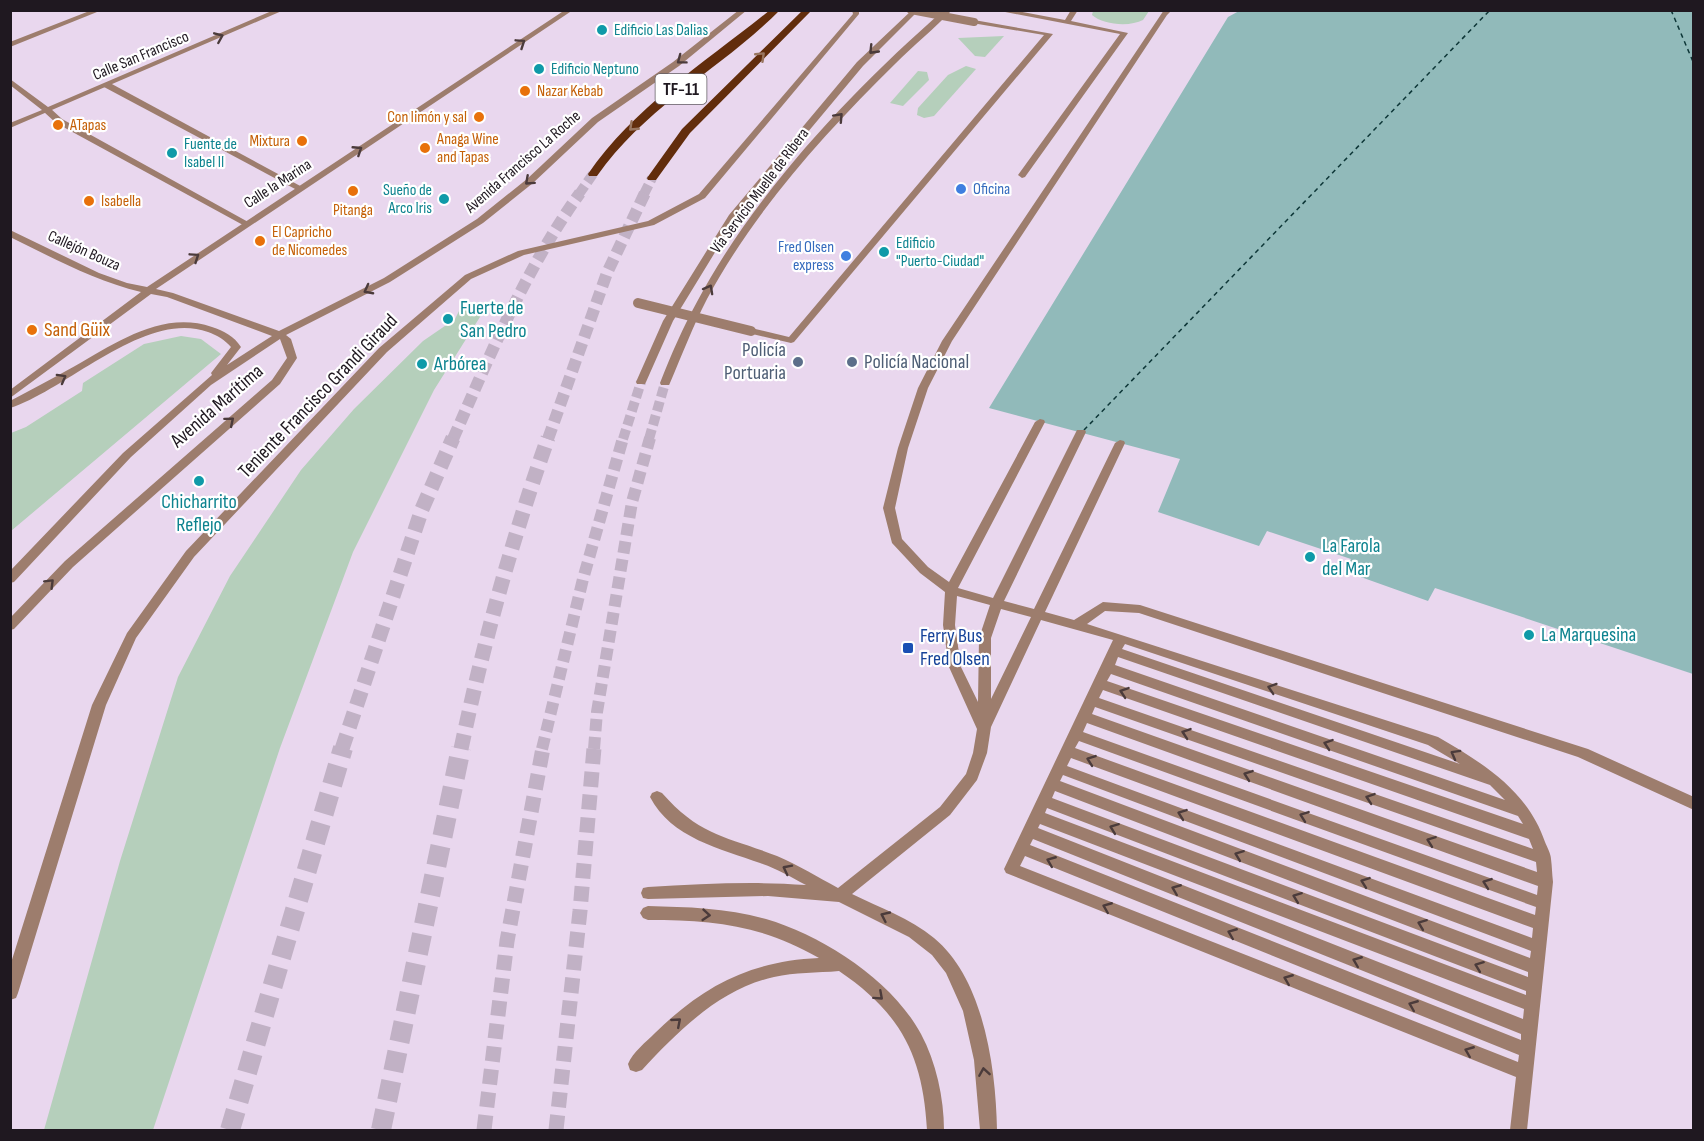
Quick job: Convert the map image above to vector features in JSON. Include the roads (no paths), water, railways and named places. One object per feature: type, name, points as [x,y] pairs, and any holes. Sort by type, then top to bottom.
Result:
[{"type":"main road","name":"TF-11","points":[[593,174],[610,150],[639,121],[776,10]]},
{"type":"main road","name":"TF-11","points":[[652,178],[686,131],[808,10]]},
{"type":"street","points":[[10,45],[99,10]]},
{"type":"street","points":[[259,10],[264,17]]},
{"type":"street","name":"Calle San Francisco","points":[[10,126],[281,10]]},
{"type":"street","name":"Calle la Marina","points":[[10,395],[147,290],[570,10]]},
{"type":"street","name":"Avenida Francisco La Roche","points":[[279,335],[387,280],[480,221],[530,181],[595,120],[676,64],[744,10]]},
{"type":"street","name":"Teniente Francisco Grandi Giraud","points":[[10,993],[99,705],[131,636],[190,554],[383,350],[468,277],[521,253],[651,223],[702,196],[856,14],[855,10]]},
{"type":"street","points":[[638,303],[791,340],[1049,34],[911,10]]},
{"type":"street","name":"Vía Servicio Muelle de Ribera","points":[[641,382],[668,321],[714,243],[752,193],[860,64],[916,10]]},
{"type":"street","name":"Vía Servicio Muelle de Ribera","points":[[665,383],[674,360],[722,266],[790,172],[854,101],[949,10]]},
{"type":"street","points":[[998,10],[1124,33],[1022,176]]},
{"type":"street","points":[[1065,10],[1074,12],[1066,23]]},
{"type":"street","points":[[1169,10],[1164,14],[947,341],[923,388],[903,448],[889,508],[896,540],[924,570],[951,590],[1120,638],[1433,741],[1480,767],[1501,783],[1536,835],[1544,859],[1546,882],[1519,1131]]},
{"type":"street","points":[[10,81],[59,121],[246,223]]},
{"type":"street","points":[[107,86],[300,188]]},
{"type":"street","name":"Callejón Bouza","points":[[10,233],[96,275],[170,295],[279,335]]},
{"type":"street","points":[[10,405],[124,343],[152,330],[180,324],[195,324],[208,328],[232,339],[236,347],[207,383]]},
{"type":"street","name":"Avenida Marítima","points":[[10,579],[127,455],[207,383],[279,335],[286,339],[292,358],[276,382],[69,564],[10,626]]},
{"type":"street","points":[[984,728],[955,667],[949,625],[951,590],[1040,422]]},
{"type":"street","points":[[648,893],[759,888],[800,889],[839,896],[945,811],[972,776],[980,753],[984,728],[985,638],[997,602],[1081,432]]},
{"type":"street","points":[[984,728],[1120,443]]},
{"type":"street","points":[[1076,625],[1103,606],[1140,609],[1583,753],[1694,804]]},
{"type":"street","points":[[1120,638],[1011,869],[1524,1072]]},
{"type":"street","points":[[1114,651],[1501,783]]},
{"type":"street","points":[[1106,667],[1522,811]]},
{"type":"street","points":[[1099,684],[1536,835]]},
{"type":"street","points":[[1091,700],[1544,859]]},
{"type":"street","points":[[1083,716],[1546,882]]},
{"type":"street","points":[[1075,734],[1542,903]]},
{"type":"street","points":[[1067,751],[1540,924]]},
{"type":"street","points":[[1058,768],[1538,946]]},
{"type":"street","points":[[1051,783],[1535,967]]},
{"type":"street","points":[[657,797],[684,826],[702,837],[768,859],[839,896],[901,924],[938,951],[962,991],[976,1030],[986,1074],[989,1131]]},
{"type":"street","points":[[1043,801],[1534,987]]},
{"type":"street","points":[[1032,823],[1532,1005]]},
{"type":"street","points":[[1032,823],[1529,1029]]},
{"type":"street","points":[[1021,848],[1526,1050]]},
{"type":"street","points":[[648,913],[731,918],[767,926],[808,942],[841,964],[882,998],[915,1038],[929,1082],[936,1131]]},
{"type":"street","points":[[636,1064],[682,1017],[735,984],[771,970],[841,964]]},
{"type":"tunnel","points":[[579,194],[593,174]]},
{"type":"tunnel","points":[[644,194],[652,178]]},
{"type":"tunnel","points":[[453,439],[495,344],[526,282],[580,193]]},
{"type":"tunnel","points":[[548,439],[607,273],[645,193]]},
{"type":"tunnel","points":[[623,439],[641,382]]},
{"type":"tunnel","points":[[649,439],[665,383]]},
{"type":"tunnel","points":[[342,749],[422,509],[453,438]]},
{"type":"tunnel","points":[[461,749],[499,592],[548,438]]},
{"type":"tunnel","points":[[542,749],[583,579],[623,438]]},
{"type":"tunnel","points":[[594,749],[597,712],[632,502],[650,438]]},
{"type":"tunnel","points":[[230,1130],[343,748]]},
{"type":"tunnel","points":[[381,1130],[461,748]]},
{"type":"tunnel","points":[[484,1130],[507,941],[543,748]]},
{"type":"tunnel","points":[[556,1130],[580,911],[594,748]]},
{"type":"place","name":"Edificio Las Dalias","points":[[602,30]]},
{"type":"place","name":"Edificio Neptuno","points":[[539,69]]},
{"type":"place","name":"Nazar Kebab","points":[[525,91]]},
{"type":"place","name":"Con limón y sal","points":[[479,117]]},
{"type":"place","name":"ATapas","points":[[58,125]]},
{"type":"place","name":"Mixtura","points":[[302,141]]},
{"type":"place","name":"Anaga Wine and Tapas","points":[[425,148]]},
{"type":"place","name":"Fuente de Isabel II","points":[[172,153]]},
{"type":"place","name":"Oficina","points":[[961,189]]},
{"type":"place","name":"Pitanga","points":[[353,191]]},
{"type":"place","name":"Sueño de Arco Iris","points":[[444,199]]},
{"type":"place","name":"Isabella","points":[[89,201]]},
{"type":"place","name":"El Capricho de Nicomedes","points":[[260,241]]},
{"type":"place","name":"Edificio \"Puerto-Ciudad\"","points":[[884,252]]},
{"type":"place","name":"Fred Olsen express","points":[[846,256]]},
{"type":"place","name":"Fuerte de San Pedro","points":[[448,319]]},
{"type":"place","name":"Sand Güix","points":[[32,330]]},
{"type":"place","name":"Policía Portuaria","points":[[798,362]]},
{"type":"place","name":"Policía Nacional","points":[[852,362]]},
{"type":"place","name":"Arbórea","points":[[422,364]]},
{"type":"place","name":"Chicharrito Reflejo","points":[[199,481]]},
{"type":"place","name":"La Farola del Mar","points":[[1310,557]]},
{"type":"place","name":"La Marquesina","points":[[1529,635]]},
{"type":"place","name":"Ferry Bus Fred Olsen","points":[[908,648]]}]
